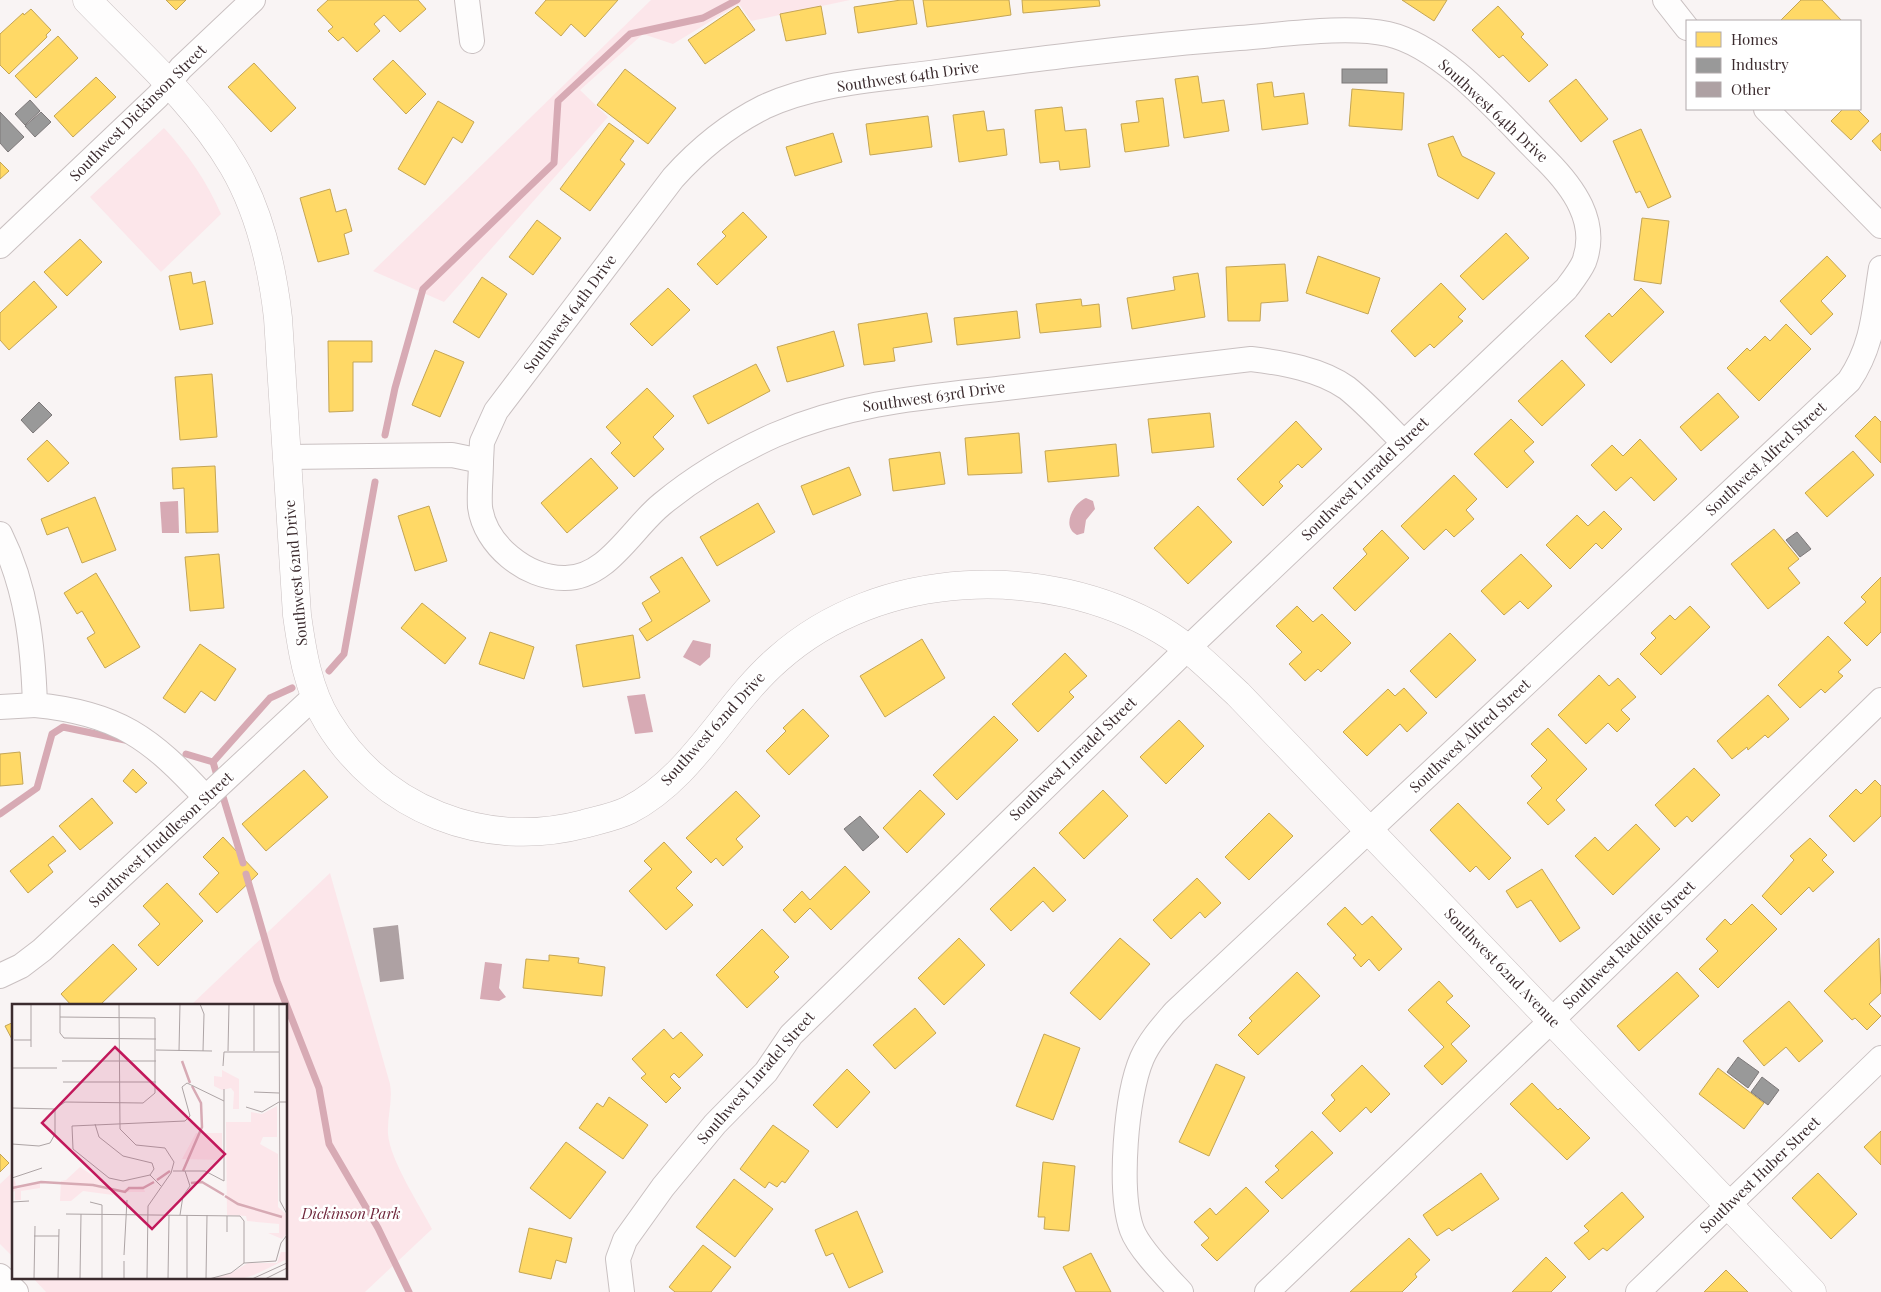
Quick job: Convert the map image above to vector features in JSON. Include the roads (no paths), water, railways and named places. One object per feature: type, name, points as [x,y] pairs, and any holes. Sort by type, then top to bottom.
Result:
[{"type":"street","name":"Southwest 62nd Drive","points":[[87,0],[168,84],[225,155],[243,187],[259,224],[266,248],[275,297],[297,615],[304,660],[315,696],[327,720],[349,751],[375,778],[403,799],[440,816],[495,832],[529,833],[572,827],[628,810],[662,787],[711,736],[744,695],[779,658],[796,644],[841,618],[886,601],[952,586],[1002,584],[1048,589],[1097,601],[1125,612],[1163,632],[1187,649]]},
{"type":"street","name":"Southwest Dickinson Street","points":[[0,246],[158,96],[181,68],[253,0]]},
{"type":"street","points":[[467,0],[472,41]]},
{"type":"street","points":[[1665,0],[1686,27]]},
{"type":"street","name":"Southwest 64th Drive","points":[[481,461],[482,442],[496,411],[673,178],[697,152],[718,135],[764,107],[816,90],[1123,48],[1334,30],[1387,34],[1425,49],[1453,70],[1554,168],[1577,198],[1588,224],[1588,244],[1584,264]]},
{"type":"street","points":[[1767,110],[1881,226]]},
{"type":"street","name":"Southwest Luradel Street","points":[[622,1292],[618,1259],[625,1240],[663,1187],[715,1124],[766,1072],[791,1035],[1187,649],[1566,289],[1584,264]]},
{"type":"street","name":"Southwest Alfred Street","points":[[1181,1292],[1159,1268],[1132,1232],[1126,1206],[1124,1172],[1133,1083],[1143,1056],[1157,1033],[1175,1012],[1848,381],[1859,366],[1870,338],[1881,268]]},
{"type":"street","name":"Southwest 63rd Drive","points":[[481,461],[480,508],[489,532],[497,545],[524,567],[545,576],[564,578],[581,576],[605,564],[663,503],[727,460],[799,426],[876,403],[1251,359],[1302,368],[1345,387],[1403,442]]},
{"type":"street","points":[[287,457],[452,455],[481,461]]},
{"type":"street","points":[[0,534],[9,553],[28,616],[33,658],[35,705]]},
{"type":"street","name":"Southwest 62nd Avenue","points":[[1187,649],[1238,694],[1812,1292]]},
{"type":"street","name":"Southwest Huddleson Street","points":[[0,976],[22,966],[42,950],[315,696]]},
{"type":"street","name":"Southwest Radcliffe Street","points":[[1267,1292],[1552,1020],[1881,700]]},
{"type":"street","points":[[0,707],[35,705],[70,708],[118,724],[152,745],[175,765],[206,798]]},
{"type":"street","name":"Southwest Huber Street","points":[[1638,1292],[1881,1058]]},
{"type":"street","points":[[0,1276],[16,1292]]},
{"type":"waterway","points":[[385,435],[395,388],[423,289],[554,163],[558,101],[630,34],[703,18],[737,0]]},
{"type":"waterway","points":[[329,671],[344,654],[375,482]]},
{"type":"waterway","points":[[213,762],[270,698],[292,688]]},
{"type":"waterway","points":[[0,814],[37,788],[52,734],[63,727],[125,740]]},
{"type":"waterway","points":[[186,754],[213,762]]},
{"type":"waterway","points":[[213,762],[218,779]]},
{"type":"waterway","points":[[221,790],[243,863]]},
{"type":"waterway","points":[[246,874],[277,981],[286,1004]]},
{"type":"waterway","points":[[288,1009],[319,1088],[329,1144],[378,1228],[409,1292]]},
{"type":"park label","name":"Dickinson Park","points":[[351,1214]]}]
